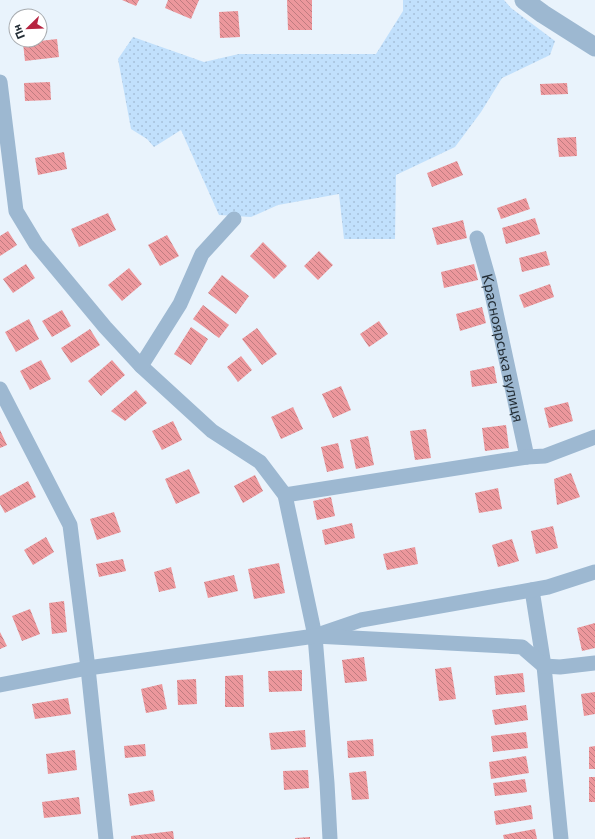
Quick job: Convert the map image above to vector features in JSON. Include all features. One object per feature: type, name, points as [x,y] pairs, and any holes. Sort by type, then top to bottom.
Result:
[{"type":"street","points":[[524,0],[595,47]]},
{"type":"street","points":[[0,82],[16,211],[36,244],[105,327],[141,366],[212,431],[260,462],[285,495],[315,636],[327,782],[330,839]]},
{"type":"street","points":[[141,366],[180,304],[202,254],[234,219]]},
{"type":"street","name":"Красноярська вулиця","points":[[477,238],[489,280],[527,457]]},
{"type":"street","points":[[0,389],[70,525],[88,668],[106,839]]},
{"type":"street","points":[[285,495],[527,457],[545,456],[595,437]]},
{"type":"street","points":[[315,636],[361,620],[548,587],[595,572]]},
{"type":"street","points":[[532,590],[544,666],[561,839]]},
{"type":"street","points":[[0,685],[88,668],[315,636],[522,647],[544,666],[560,668],[595,663]]},
{"type":"shaded area","points":[[403,0],[504,0],[511,8],[555,41],[550,55],[502,78],[481,112],[455,147],[396,175],[395,239],[344,239],[339,194],[278,205],[251,217],[219,215],[181,130],[154,147],[147,139],[131,129],[118,59],[133,37],[204,62],[239,54],[376,54],[403,11]]},
{"type":"building","points":[[122,0],[139,0],[136,6]]},
{"type":"building","points":[[168,0],[199,0],[191,19],[165,8]]},
{"type":"building","points":[[287,0],[312,0],[312,30],[288,30]]},
{"type":"building","points":[[238,11],[240,37],[220,38],[219,12]]},
{"type":"building","points":[[57,39],[59,57],[25,61],[24,48],[48,48],[48,40]]},
{"type":"building","points":[[50,82],[51,100],[25,101],[24,83]]},
{"type":"building","points":[[567,83],[568,94],[541,95],[540,84]]},
{"type":"building","points":[[576,137],[577,156],[559,157],[557,138]]},
{"type":"building","points":[[64,152],[67,169],[38,175],[35,158]]},
{"type":"building","points":[[457,161],[463,175],[432,187],[427,173]]},
{"type":"building","points":[[526,198],[530,209],[501,219],[497,208]]},
{"type":"building","points":[[108,213],[116,230],[79,247],[71,229]]},
{"type":"building","points":[[535,218],[540,234],[506,244],[502,228]]},
{"type":"building","points":[[463,220],[467,238],[437,245],[432,228]]},
{"type":"building","points":[[8,231],[17,245],[0,256],[0,236]]},
{"type":"building","points":[[167,235],[179,256],[160,266],[148,245]]},
{"type":"building","points":[[263,242],[287,266],[274,279],[250,256]]},
{"type":"building","points":[[319,251],[333,265],[318,280],[304,266]]},
{"type":"building","points":[[546,251],[550,265],[522,272],[519,258]]},
{"type":"building","points":[[26,264],[35,278],[13,293],[3,279]]},
{"type":"building","points":[[474,264],[478,280],[444,288],[441,272]]},
{"type":"building","points":[[129,268],[142,284],[122,301],[108,285]]},
{"type":"building","points":[[222,275],[249,296],[236,314],[208,293]]},
{"type":"building","points":[[550,284],[554,297],[524,308],[519,295]]},
{"type":"building","points":[[203,305],[229,325],[219,338],[193,319]]},
{"type":"building","points":[[482,307],[486,323],[460,331],[456,314]]},
{"type":"building","points":[[62,310],[71,326],[52,337],[42,321]]},
{"type":"building","points":[[29,319],[39,339],[16,352],[5,332]]},
{"type":"building","points":[[379,321],[388,334],[369,347],[360,334]]},
{"type":"building","points":[[191,327],[208,339],[191,365],[174,354]]},
{"type":"building","points":[[257,328],[277,354],[262,365],[242,339]]},
{"type":"building","points":[[90,329],[100,345],[71,363],[61,348]]},
{"type":"building","points":[[241,356],[252,370],[238,382],[227,367]]},
{"type":"building","points":[[41,360],[51,379],[30,390],[20,371]]},
{"type":"building","points":[[112,360],[125,375],[101,396],[88,381]]},
{"type":"building","points":[[494,366],[497,383],[472,387],[470,371]]},
{"type":"building","points":[[341,386],[351,410],[333,418],[322,394]]},
{"type":"building","points":[[136,390],[147,403],[125,421],[111,411]]},
{"type":"building","points":[[568,402],[573,421],[549,428],[544,408]]},
{"type":"building","points":[[293,407],[303,429],[281,439],[271,417]]},
{"type":"building","points":[[173,421],[182,440],[162,450],[152,431]]},
{"type":"building","points":[[506,425],[509,448],[485,451],[482,428]]},
{"type":"building","points":[[426,429],[431,458],[415,460],[410,431]]},
{"type":"building","points":[[0,430],[7,445],[0,448]]},
{"type":"building","points":[[368,436],[374,465],[356,469],[350,440]]},
{"type":"building","points":[[338,443],[344,468],[327,472],[321,447]]},
{"type":"building","points":[[189,469],[200,493],[176,504],[165,479]]},
{"type":"building","points":[[571,473],[580,497],[557,505],[554,479]]},
{"type":"building","points":[[255,475],[263,491],[243,503],[234,486]]},
{"type":"building","points":[[28,481],[36,497],[5,513],[0,504],[0,496]]},
{"type":"building","points":[[498,488],[502,509],[479,513],[475,493]]},
{"type":"building","points":[[331,497],[335,516],[317,520],[313,501]]},
{"type":"building","points":[[114,512],[121,532],[97,540],[90,519]]},
{"type":"building","points":[[352,523],[355,538],[325,545],[322,530]]},
{"type":"building","points":[[553,526],[558,548],[536,554],[531,531]]},
{"type":"building","points":[[46,537],[54,552],[33,565],[24,550]]},
{"type":"building","points":[[512,539],[519,561],[498,567],[492,545]]},
{"type":"building","points":[[415,547],[418,564],[387,570],[383,554]]},
{"type":"building","points":[[123,559],[126,571],[99,577],[96,564]]},
{"type":"building","points":[[279,563],[285,593],[254,599],[248,569]]},
{"type":"building","points":[[171,567],[176,588],[159,592],[154,572]]},
{"type":"building","points":[[234,575],[238,591],[208,598],[204,582]]},
{"type":"building","points":[[64,601],[67,632],[52,634],[49,603]]},
{"type":"building","points":[[30,609],[40,634],[22,641],[12,616]]},
{"type":"building","points":[[595,623],[595,648],[582,651],[577,628]]},
{"type":"building","points":[[0,632],[7,646],[0,649]]},
{"type":"building","points":[[364,657],[367,681],[345,683],[342,660]]},
{"type":"building","points":[[451,667],[456,699],[439,701],[435,669]]},
{"type":"building","points":[[302,670],[302,691],[269,692],[268,671]]},
{"type":"building","points":[[523,673],[525,692],[496,695],[494,676]]},
{"type":"building","points":[[243,675],[244,707],[225,707],[225,676]]},
{"type":"building","points":[[196,679],[197,704],[178,705],[177,680]]},
{"type":"building","points":[[162,684],[167,709],[146,713],[141,689]]},
{"type":"building","points":[[595,692],[595,714],[584,716],[581,694]]},
{"type":"building","points":[[68,698],[71,714],[35,719],[32,704]]},
{"type":"building","points":[[526,705],[528,720],[495,725],[492,710]]},
{"type":"building","points":[[305,730],[306,747],[271,750],[269,733]]},
{"type":"building","points":[[526,732],[528,748],[493,752],[491,736]]},
{"type":"building","points":[[373,739],[374,756],[348,758],[347,741]]},
{"type":"building","points":[[145,744],[146,756],[125,758],[124,746]]},
{"type":"building","points":[[595,746],[595,769],[589,769],[589,747]]},
{"type":"building","points":[[75,750],[77,770],[48,774],[46,754]]},
{"type":"building","points":[[526,756],[529,773],[491,779],[489,762]]},
{"type":"building","points":[[308,770],[309,788],[284,790],[283,771]]},
{"type":"building","points":[[366,771],[369,799],[352,800],[349,773]]},
{"type":"building","points":[[589,777],[595,777],[595,802],[589,802]]},
{"type":"building","points":[[525,779],[527,792],[495,796],[493,783]]},
{"type":"building","points":[[153,790],[155,801],[130,806],[128,794]]},
{"type":"building","points":[[79,797],[81,814],[44,818],[42,802]]},
{"type":"building","points":[[531,805],[533,819],[496,825],[494,811]]},
{"type":"building","points":[[535,829],[537,839],[504,839],[503,835]]},
{"type":"building","points":[[173,831],[174,839],[131,839],[131,836]]},
{"type":"building","points":[[310,837],[310,839],[295,839],[295,838]]}]
